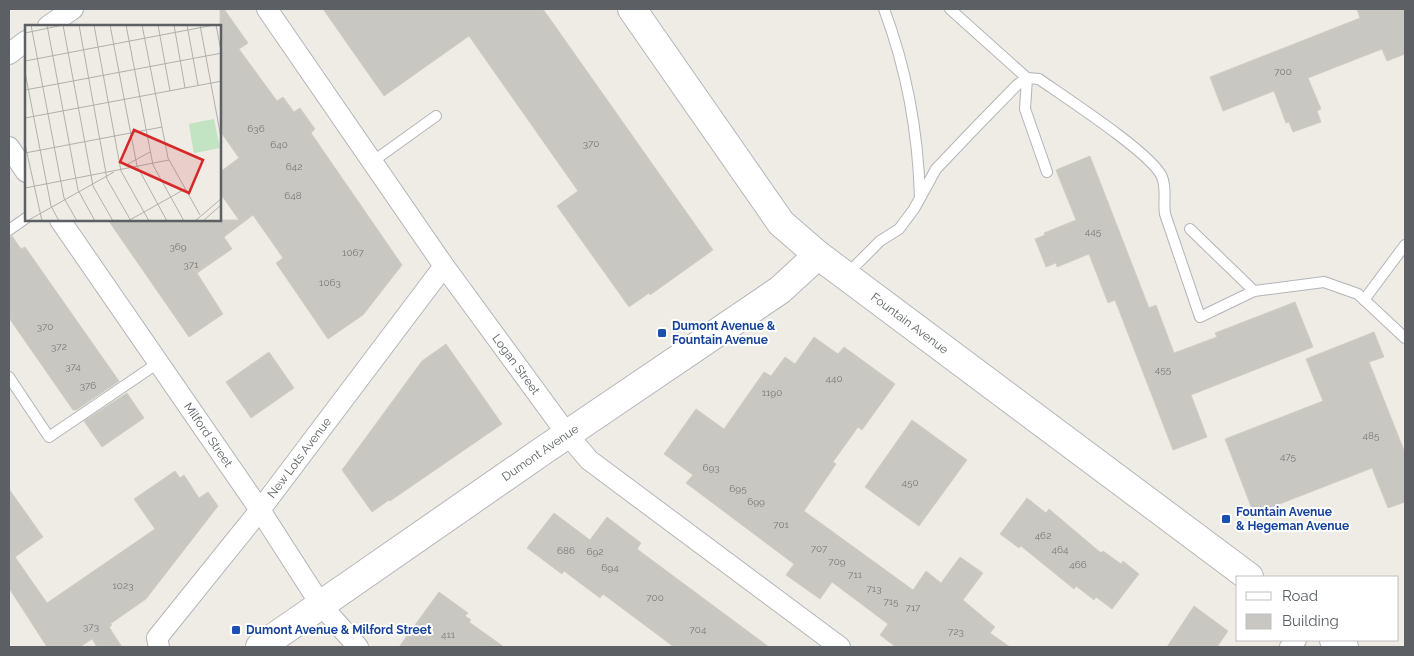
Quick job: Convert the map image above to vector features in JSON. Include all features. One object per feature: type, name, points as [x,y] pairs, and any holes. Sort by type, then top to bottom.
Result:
[{"type":"street","points":[[50,25],[74,9]]},
{"type":"street","name":"Logan Street","points":[[267,9],[444,266],[567,434],[589,460],[840,647]]},
{"type":"street","name":"Fountain Avenue","points":[[632,9],[781,223],[818,255],[1248,576]]},
{"type":"street","points":[[9,54],[25,43]]},
{"type":"street","points":[[9,146],[25,170]]},
{"type":"street","name":"Milford Street","points":[[61,221],[260,510],[321,605],[358,647]]},
{"type":"street","name":"Dumont Avenue","points":[[260,647],[567,434],[780,290],[818,255]]},
{"type":"street","name":"New Lots Avenue","points":[[159,647],[157,638],[260,510],[444,266]]},
{"type":"lane","points":[[884,9],[902,61],[911,102],[915,126],[920,198]]},
{"type":"lane","points":[[950,9],[1027,78],[1038,79],[1116,134],[1162,174],[1166,188],[1163,204],[1165,214],[1200,316],[1254,291],[1324,282],[1358,294],[1405,338]]},
{"type":"lane","points":[[846,276],[880,241],[899,229],[920,198],[936,169],[1017,85],[1027,78]]},
{"type":"lane","points":[[1027,78],[1025,108],[1047,172]]},
{"type":"lane","points":[[372,162],[436,116]]},
{"type":"lane","points":[[9,230],[25,219]]},
{"type":"lane","points":[[1190,229],[1254,291]]},
{"type":"lane","points":[[1364,300],[1405,245]]},
{"type":"lane","points":[[9,377],[49,437],[158,363]]},
{"type":"building","points":[[220,9],[224,9],[248,43],[239,49],[277,101],[283,97],[294,112],[300,108],[315,129],[311,133],[402,265],[363,315],[328,339],[276,263],[283,258],[253,215],[224,237],[232,249],[197,273],[223,314],[189,337],[109,221],[239,220],[221,194],[221,171],[239,158],[221,132]]},
{"type":"building","points":[[323,9],[543,9],[713,250],[650,295],[649,293],[629,307],[557,206],[578,191],[469,36],[384,96]]},
{"type":"building","points":[[1357,9],[1405,9],[1405,54],[1387,61],[1382,49],[1308,78],[1321,109],[1317,111],[1321,122],[1293,132],[1289,122],[1286,123],[1274,91],[1223,111],[1210,77],[1360,18]]},
{"type":"building","points":[[1090,156],[1149,308],[1156,305],[1174,353],[1217,337],[1215,333],[1295,302],[1313,347],[1191,395],[1207,437],[1173,450],[1115,300],[1108,303],[1089,254],[1057,267],[1056,263],[1046,267],[1035,239],[1045,235],[1044,233],[1076,220],[1056,170]]},
{"type":"building","points":[[12,236],[21,249],[25,247],[119,381],[76,410],[73,410],[9,318],[9,237]]},
{"type":"building","points":[[1374,332],[1384,357],[1369,362],[1405,453],[1405,502],[1388,508],[1372,468],[1254,514],[1225,439],[1323,401],[1306,359]]},
{"type":"building","points":[[814,337],[838,354],[844,347],[895,384],[862,430],[858,427],[833,462],[836,464],[804,511],[913,590],[926,571],[941,583],[960,557],[983,573],[963,600],[995,627],[990,633],[1010,647],[896,647],[880,635],[888,624],[832,582],[820,599],[786,575],[794,564],[686,483],[693,475],[664,454],[696,409],[724,429],[764,372],[771,376],[785,357],[795,364]]},
{"type":"building","points":[[446,344],[502,424],[372,512],[342,470],[422,361]]},
{"type":"building","points":[[269,352],[294,388],[251,418],[226,382]]},
{"type":"building","points":[[127,393],[144,418],[102,447],[84,421]]},
{"type":"building","points":[[912,420],[967,460],[919,526],[865,487]]},
{"type":"building","points":[[175,471],[180,478],[184,475],[199,498],[208,492],[218,506],[146,599],[110,624],[112,625],[109,627],[122,647],[97,647],[92,639],[80,647],[47,647],[9,588],[9,489],[43,537],[15,557],[47,603],[155,529],[134,499]]},
{"type":"building","points":[[1027,498],[1046,513],[1049,509],[1101,553],[1103,551],[1121,564],[1123,561],[1139,574],[1112,609],[1096,597],[1094,600],[1076,586],[1074,589],[1021,546],[1019,548],[1000,534]]},
{"type":"building","points":[[554,513],[590,540],[607,517],[641,543],[637,549],[769,647],[674,647],[603,594],[600,598],[564,571],[562,574],[527,548]]},
{"type":"building","points":[[439,592],[468,613],[465,616],[471,620],[469,622],[504,647],[399,647]]},
{"type":"building","points":[[1194,606],[1228,631],[1217,647],[1167,647]]},
{"type":"place","name":"Dumont Avenue & Fountain Avenue","points":[[662,333]]},
{"type":"place","name":"Fountain Avenue & Hegeman Avenue","points":[[1226,519]]},
{"type":"place","name":"Dumont Avenue & Milford Street","points":[[236,630]]}]
